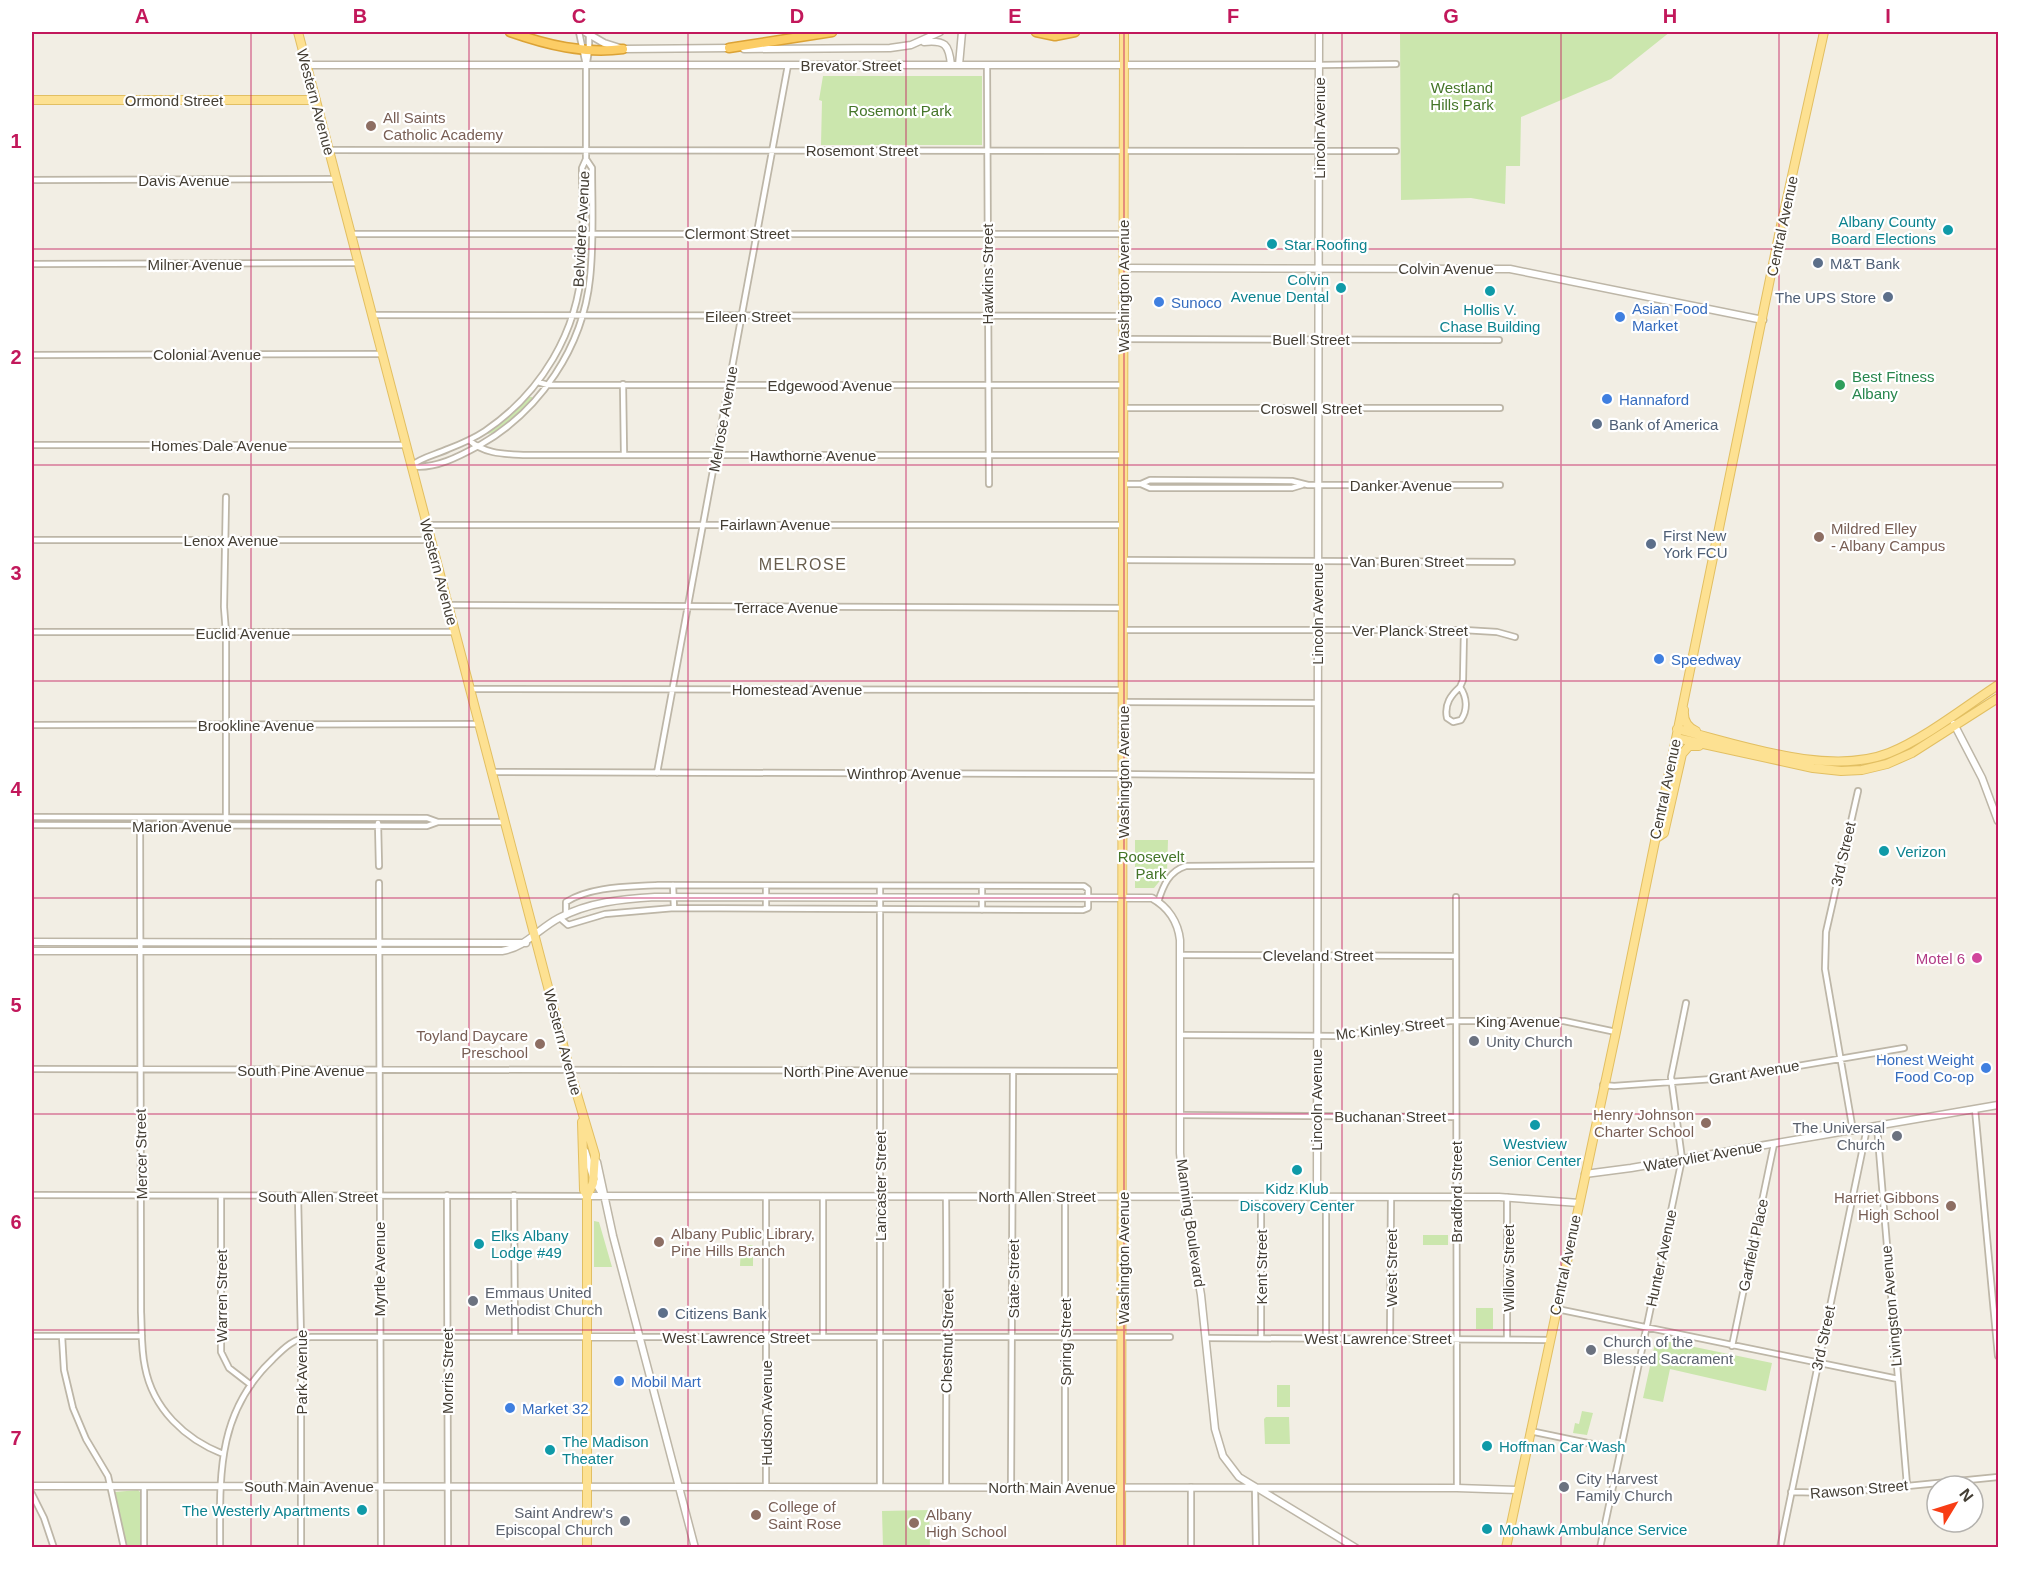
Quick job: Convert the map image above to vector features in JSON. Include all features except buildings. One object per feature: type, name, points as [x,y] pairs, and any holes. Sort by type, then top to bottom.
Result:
[{"type":"highway","points":[[510,32],[535,40],[586,50],[623,49]]},
{"type":"highway","points":[[729,48],[832,32]]},
{"type":"highway","points":[[1036,32],[1058,36],[1075,32]]},
{"type":"main road","name":"Western Avenue","points":[[298,32],[570,1071],[595,1155]]},
{"type":"main road","name":"Washington Avenue","points":[[1121,1548],[1124,32]]},
{"type":"main road","name":"Central Avenue","points":[[1506,1548],[1616,1032],[1780,230],[1824,32]]},
{"type":"main road","name":"Ormond Street","points":[[32,100],[316,100]]},
{"type":"main road","points":[[1677,729],[1763,750],[1830,763],[1862,761],[1902,747],[1998,685]]},
{"type":"main road","points":[[1686,687],[1684,716],[1691,729],[1756,745],[1763,750]]},
{"type":"main road","points":[[1676,738],[1827,770],[1862,770],[1905,757],[1998,698]]},
{"type":"main road","points":[[1655,839],[1664,833],[1682,754],[1689,746],[1709,746]]},
{"type":"main road","name":"Western Avenue","points":[[581,1112],[584,1147]]},
{"type":"main road","points":[[584,1147],[584,1190],[587,1196]]},
{"type":"main road","points":[[587,1548],[587,1196],[594,1180],[595,1155]]},
{"type":"street","name":"Belvidere Avenue","points":[[579,32],[586,50]]},
{"type":"street","points":[[915,43],[940,32]]},
{"type":"street","points":[[959,65],[962,32]]},
{"type":"street","name":"Lincoln Avenue","points":[[1317,1197],[1319,32]]},
{"type":"street","name":"Belvidere Avenue","points":[[411,466],[420,459],[470,440],[511,411],[538,382],[559,349],[572,316],[579,286],[582,168],[586,159],[587,33]]},
{"type":"street","points":[[587,33],[604,43],[623,49],[877,49],[937,41],[944,44],[950,52],[951,64]]},
{"type":"street","name":"Brevator Street","points":[[307,65],[1396,64]]},
{"type":"street","name":"Melrose Avenue","points":[[657,772],[789,65]]},
{"type":"street","name":"Hawkins Street","points":[[987,65],[989,484]]},
{"type":"street","name":"Rosemont Street","points":[[329,150],[1396,151]]},
{"type":"street","name":"Belvidere Avenue","points":[[411,466],[422,468],[432,465],[477,446],[516,419],[548,385],[567,355],[582,316],[590,279],[592,168],[586,159]]},
{"type":"street","name":"Davis Avenue","points":[[32,180],[336,179]]},
{"type":"street","name":"Clermont Street","points":[[351,234],[1124,234]]},
{"type":"street","name":"Milner Avenue","points":[[32,264],[358,263]]},
{"type":"street","name":"Colvin Avenue","points":[[1123,268],[1510,269],[1763,320]]},
{"type":"street","name":"Eileen Street","points":[[372,315],[1123,316]]},
{"type":"street","name":"Buell Street","points":[[1123,339],[1499,340]]},
{"type":"street","name":"Colonial Avenue","points":[[32,354],[382,354]]},
{"type":"street","name":"Edgewood Avenue","points":[[538,382],[548,385],[1123,385]]},
{"type":"street","points":[[623,384],[624,454]]},
{"type":"street","name":"Croswell Street","points":[[1123,408],[1500,408]]},
{"type":"street","name":"Hawthorne Avenue","points":[[470,440],[477,446],[501,454],[1123,455]]},
{"type":"street","name":"Homes Dale Avenue","points":[[32,445],[406,445]]},
{"type":"street","name":"Danker Avenue","points":[[1123,484],[1141,484],[1150,480],[1222,480],[1292,481],[1302,485]]},
{"type":"street","points":[[1222,480],[1222,488]]},
{"type":"street","name":"Danker Avenue","points":[[1141,484],[1150,488],[1500,485]]},
{"type":"street","points":[[226,497],[224,607],[226,825]]},
{"type":"street","name":"Fairlawn Avenue","points":[[427,525],[1123,525]]},
{"type":"street","name":"Lenox Avenue","points":[[32,540],[431,540]]},
{"type":"street","name":"Van Buren Street","points":[[1123,560],[1512,562]]},
{"type":"street","name":"Terrace Avenue","points":[[448,605],[1123,608]]},
{"type":"street","name":"Ver Planck Street","points":[[1123,630],[1464,630],[1497,632],[1515,637]]},
{"type":"street","points":[[1460,687],[1465,696],[1465,711],[1461,720],[1453,722],[1447,718],[1446,709],[1450,698],[1463,680],[1464,630]]},
{"type":"street","name":"Euclid Avenue","points":[[32,632],[455,632]]},
{"type":"street","name":"Homestead Avenue","points":[[470,689],[1123,690]]},
{"type":"street","points":[[1123,702],[1317,703]]},
{"type":"street","points":[[1950,717],[1982,778],[1998,821]]},
{"type":"street","name":"Brookline Avenue","points":[[32,725],[480,724]]},
{"type":"street","name":"Winthrop Avenue","points":[[492,772],[1317,776]]},
{"type":"street","name":"3rd Street","points":[[1853,1131],[1825,969],[1824,949],[1858,791]]},
{"type":"street","name":"Marion Avenue","points":[[32,817],[427,818],[438,822],[505,822]]},
{"type":"street","points":[[62,817],[62,825]]},
{"type":"street","name":"Mercer Street","points":[[140,818],[142,1336],[146,1372],[154,1394],[164,1410],[188,1435],[223,1454]]},
{"type":"street","points":[[303,818],[303,826]]},
{"type":"street","points":[[378,818],[379,866]]},
{"type":"street","name":"Marion Avenue","points":[[32,825],[427,826],[438,822]]},
{"type":"street","points":[[32,951],[502,951],[527,943],[544,927],[563,916],[601,903],[637,898],[1123,897],[1150,898],[1158,902],[1168,878],[1176,870],[1186,866],[1316,866]]},
{"type":"street","name":"Myrtle Avenue","points":[[379,883],[381,1548]]},
{"type":"street","points":[[673,885],[674,909]]},
{"type":"street","points":[[766,886],[766,908]]},
{"type":"street","points":[[766,886],[1084,886],[1088,888],[1089,897],[1088,908],[1083,910],[674,909],[605,914],[569,925],[564,923],[566,902],[587,894],[628,887],[766,886]]},
{"type":"street","name":"Lancaster Street","points":[[880,886],[880,1487]]},
{"type":"street","points":[[982,886],[982,910]]},
{"type":"street","name":"Bradford Street","points":[[1455,897],[1457,1488]]},
{"type":"street","name":"Manning Boulevard","points":[[1158,902],[1166,908],[1179,933],[1180,1153],[1184,1196],[1200,1283],[1218,1446],[1232,1470],[1255,1487],[1356,1548]]},
{"type":"street","points":[[32,942],[527,943]]},
{"type":"street","points":[[61,942],[61,951]]},
{"type":"street","points":[[222,942],[222,951]]},
{"type":"street","points":[[294,942],[294,952]]},
{"type":"street","points":[[453,942],[453,951]]},
{"type":"street","name":"Cleveland Street","points":[[1180,955],[1456,956]]},
{"type":"street","name":"Hunter Avenue","points":[[1600,1548],[1682,1159],[1671,1075],[1686,1003]]},
{"type":"street","name":"King Avenue","points":[[1456,1021],[1569,1022],[1616,1032]]},
{"type":"street","name":"Mc Kinley Street","points":[[1180,1035],[1316,1037],[1350,1035],[1456,1021]]},
{"type":"street","name":"Grant Avenue","points":[[1603,1085],[1727,1078],[1904,1048]]},
{"type":"street","name":"South Pine Avenue","points":[[32,1069],[570,1071]]},
{"type":"street","name":"North Pine Avenue","points":[[570,1071],[1122,1071]]},
{"type":"street","name":"State Street","points":[[1011,1486],[1013,1071]]},
{"type":"street","name":"Watervliet Avenue","points":[[1585,1174],[1998,1105]]},
{"type":"street","points":[[1975,1109],[1998,1356]]},
{"type":"street","name":"Buchanan Street","points":[[1179,1115],[1456,1117]]},
{"type":"street","name":"Livingston Avenue","points":[[1876,1126],[1907,1485]]},
{"type":"street","name":"3rd Street","points":[[1780,1548],[1867,1128]]},
{"type":"street","name":"Garfield Place","points":[[1732,1346],[1774,1144]]},
{"type":"street","name":"Western Avenue","points":[[584,1147],[594,1180],[604,1194]]},
{"type":"street","name":"Western Avenue","points":[[595,1155],[695,1548]]},
{"type":"street","name":"South Allen Street","points":[[32,1195],[587,1196],[604,1194]]},
{"type":"street","name":"North Allen Street","points":[[604,1194],[1507,1197],[1579,1203]]},
{"type":"street","name":"Morris Street","points":[[447,1195],[448,1548]]},
{"type":"street","points":[[514,1195],[515,1336]]},
{"type":"street","name":"Warren Street","points":[[221,1196],[220,1348],[227,1365],[251,1385]]},
{"type":"street","name":"Park Avenue","points":[[298,1196],[301,1548]]},
{"type":"street","name":"Hudson Avenue","points":[[766,1196],[766,1486]]},
{"type":"street","points":[[823,1196],[823,1337]]},
{"type":"street","name":"Chestnut Street","points":[[946,1196],[948,1265],[945,1337],[946,1487]]},
{"type":"street","name":"Spring Street","points":[[1065,1197],[1065,1487]]},
{"type":"street","name":"Kent Street","points":[[1261,1197],[1261,1338]]},
{"type":"street","points":[[1326,1197],[1326,1338]]},
{"type":"street","name":"West Street","points":[[1390,1338],[1391,1197]]},
{"type":"street","name":"Willow Street","points":[[1507,1197],[1507,1338]]},
{"type":"street","points":[[1557,1309],[1898,1379]]},
{"type":"street","points":[[32,1336],[142,1336]]},
{"type":"street","points":[[62,1336],[64,1370],[73,1408],[86,1439],[107,1474],[124,1548]]},
{"type":"street","name":"West Lawrence Street","points":[[301,1338],[448,1336],[1170,1337]]},
{"type":"street","points":[[220,1548],[220,1486],[223,1454],[232,1420],[251,1385],[275,1356],[301,1338]]},
{"type":"street","name":"West Lawrence Street","points":[[1206,1338],[1549,1340]]},
{"type":"street","points":[[1530,1431],[1621,1450]]},
{"type":"street","name":"Rawson Street","points":[[1791,1492],[1837,1493],[1998,1477]]},
{"type":"street","name":"South Main Avenue","points":[[32,1486],[587,1486]]},
{"type":"street","points":[[144,1486],[144,1548]]},
{"type":"street","name":"North Main Avenue","points":[[587,1486],[1255,1487],[1517,1490]]},
{"type":"street","points":[[1191,1487],[1191,1548]]},
{"type":"street","points":[[1255,1487],[1256,1548]]},
{"type":"street","points":[[32,1494],[44,1518],[54,1548]]},
{"type":"green space","name":"Westland Hills Park","points":[[1400,32],[1670,32],[1611,79],[1521,117],[1520,166],[1506,166],[1505,204],[1471,198],[1401,200]]},
{"type":"green space","name":"Rosemont Park","points":[[823,76],[982,76],[982,145],[821,145],[822,101],[819,100]]},
{"type":"green space","points":[[528,397],[532,399],[512,420],[500,429],[487,433]]},
{"type":"green space","name":"Roosevelt Park","points":[[1135,840],[1168,840],[1167,872],[1154,888],[1135,888]]},
{"type":"green space","points":[[594,1221],[599,1222],[612,1267],[594,1267]]},
{"type":"green space","points":[[1423,1235],[1448,1235],[1448,1245],[1423,1245]]},
{"type":"green space","points":[[741,1245],[753,1245],[753,1266],[740,1266]]},
{"type":"green space","points":[[1476,1308],[1493,1308],[1493,1329],[1476,1329]]},
{"type":"green space","points":[[1656,1339],[1772,1363],[1766,1391],[1670,1369],[1663,1402],[1643,1398]]},
{"type":"green space","points":[[1277,1385],[1290,1385],[1290,1407],[1277,1407]]},
{"type":"green space","points":[[1582,1411],[1593,1413],[1587,1435],[1573,1433],[1575,1423],[1579,1424]]},
{"type":"green space","points":[[1266,1417],[1289,1417],[1290,1444],[1265,1444],[1264,1419]]},
{"type":"green space","points":[[138,1490],[141,1493],[141,1547],[127,1547],[115,1492]]},
{"type":"green space","points":[[929,1510],[930,1547],[883,1547],[882,1511]]},
{"type":"place","name":"All Saints Catholic Academy","points":[[371,126]]},
{"type":"place","name":"Albany County Board Elections","points":[[1948,230]]},
{"type":"place","name":"Star Roofing","points":[[1272,244]]},
{"type":"place","name":"M&T Bank","points":[[1818,263]]},
{"type":"place","name":"Colvin Avenue Dental","points":[[1341,288]]},
{"type":"place","name":"Hollis V. Chase Building","points":[[1490,291]]},
{"type":"place","name":"The UPS Store","points":[[1888,297]]},
{"type":"place","name":"Sunoco","points":[[1159,302]]},
{"type":"place","name":"Asian Food Market","points":[[1620,317]]},
{"type":"place","name":"Best Fitness Albany","points":[[1840,385]]},
{"type":"place","name":"Hannaford","points":[[1607,399]]},
{"type":"place","name":"Bank of America","points":[[1597,424]]},
{"type":"place","name":"Mildred Elley - Albany Campus","points":[[1819,537]]},
{"type":"place","name":"First New York FCU","points":[[1651,544]]},
{"type":"place","name":"Speedway","points":[[1659,659]]},
{"type":"place","name":"Verizon","points":[[1884,851]]},
{"type":"place","name":"Motel 6","points":[[1977,958]]},
{"type":"place","name":"Unity Church","points":[[1474,1041]]},
{"type":"place","name":"Toyland Daycare Preschool","points":[[540,1044]]},
{"type":"place","name":"Honest Weight Food Co-op","points":[[1986,1068]]},
{"type":"place","name":"Henry Johnson Charter School","points":[[1706,1123]]},
{"type":"place","name":"Westview Senior Center","points":[[1535,1125]]},
{"type":"place","name":"The Universal Church","points":[[1897,1136]]},
{"type":"place","name":"Kidz Klub Discovery Center","points":[[1297,1170]]},
{"type":"place","name":"Harriet Gibbons High School","points":[[1951,1206]]},
{"type":"place","name":"Albany Public Library, Pine Hills Branch","points":[[659,1242]]},
{"type":"place","name":"Elks Albany Lodge #49","points":[[479,1244]]},
{"type":"place","name":"Emmaus United Methodist Church","points":[[473,1301]]},
{"type":"place","name":"Citizens Bank","points":[[663,1313]]},
{"type":"place","name":"Church of the Blessed Sacrament","points":[[1591,1350]]},
{"type":"place","name":"Mobil Mart","points":[[619,1381]]},
{"type":"place","name":"Market 32","points":[[510,1408]]},
{"type":"place","name":"Hoffman Car Wash","points":[[1487,1446]]},
{"type":"place","name":"The Madison Theater","points":[[550,1450]]},
{"type":"place","name":"City Harvest Family Church","points":[[1564,1487]]},
{"type":"place","name":"The Westerly Apartments","points":[[362,1510]]},
{"type":"place","name":"College of Saint Rose","points":[[756,1515]]},
{"type":"place","name":"Saint Andrew's Episcopal Church","points":[[625,1521]]},
{"type":"place","name":"Albany High School","points":[[914,1523]]},
{"type":"place","name":"Mohawk Ambulance Service","points":[[1487,1529]]},
{"type":"district","name":"MELROSE","points":[[803,564]]}]
